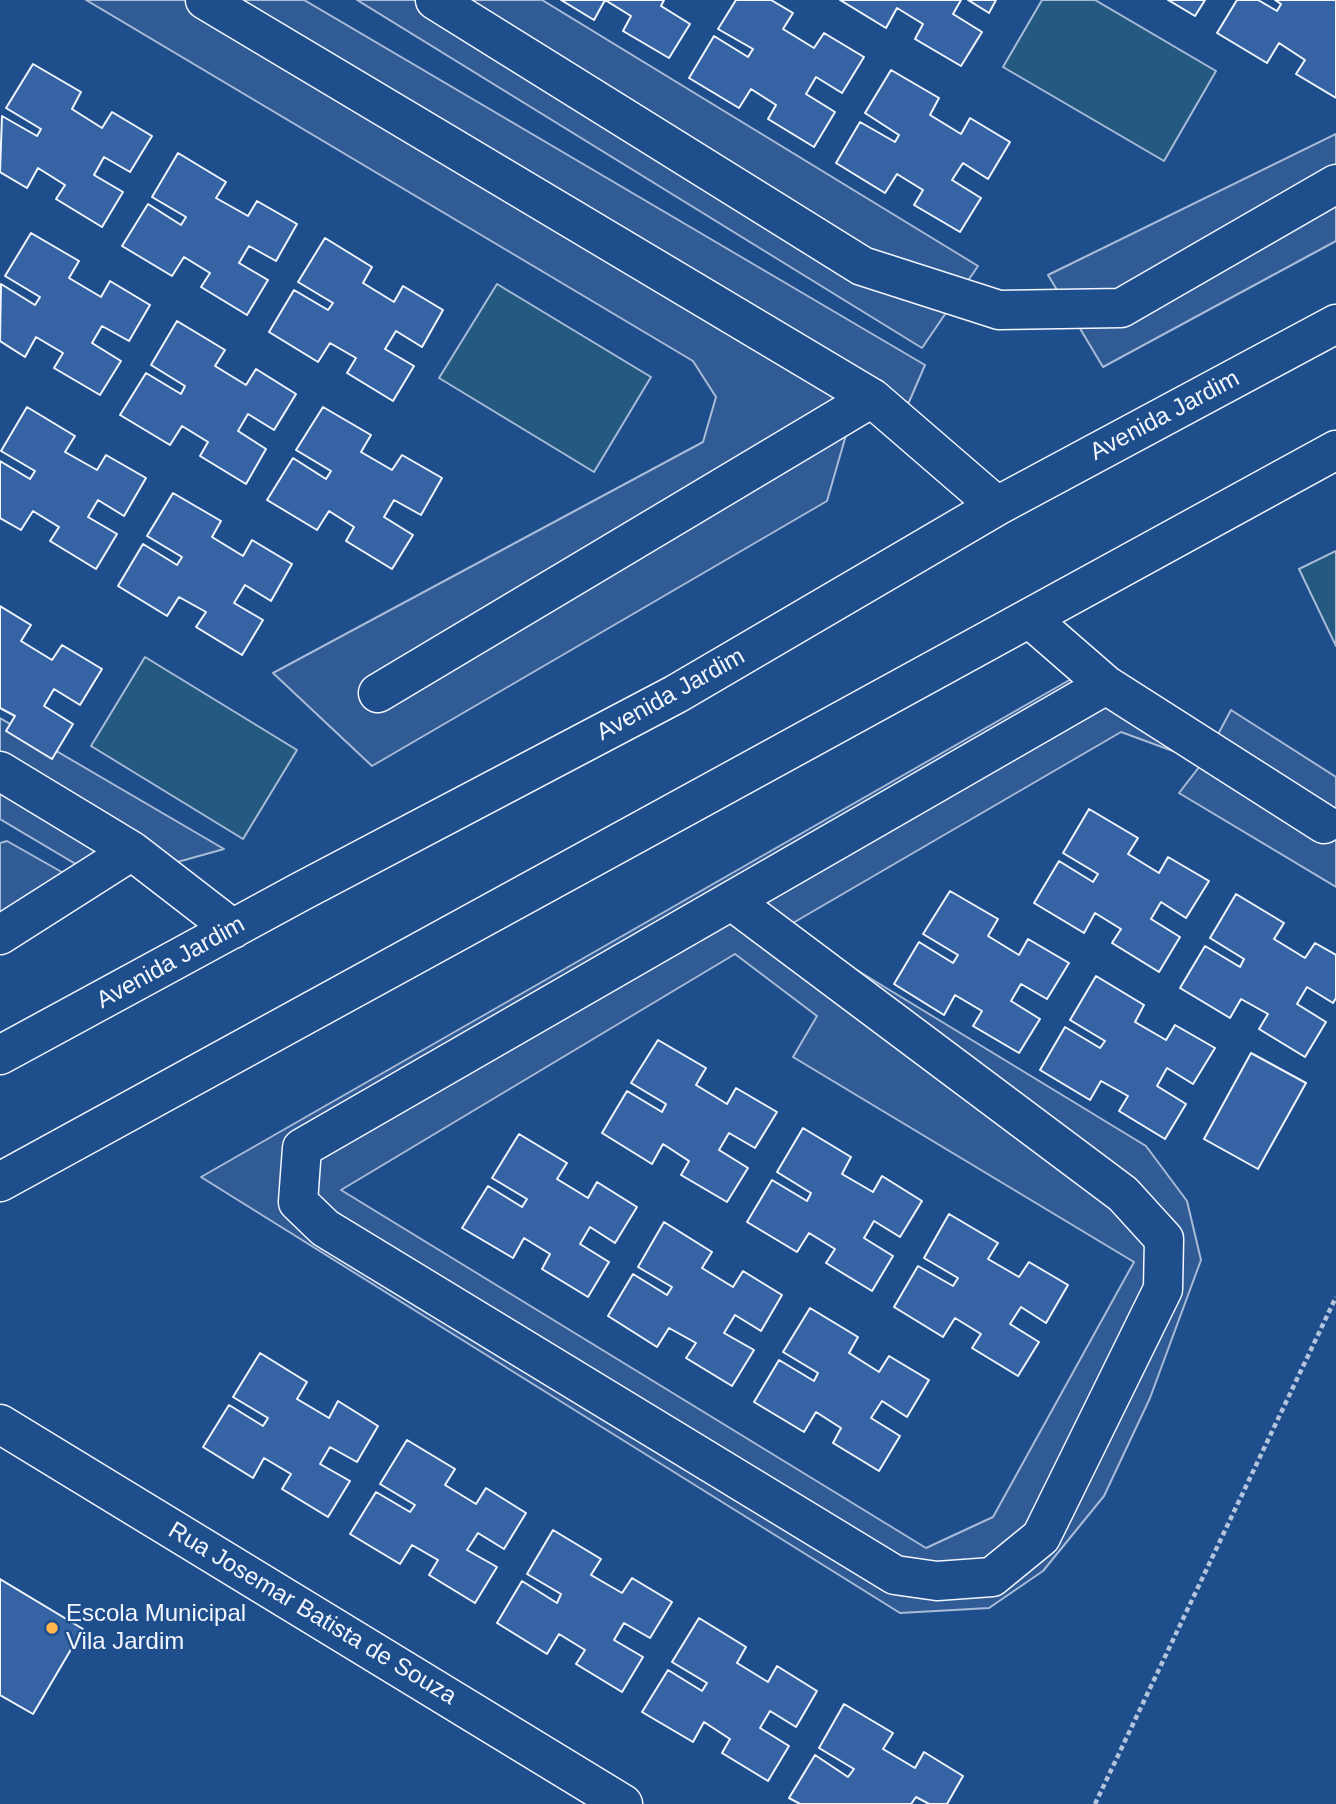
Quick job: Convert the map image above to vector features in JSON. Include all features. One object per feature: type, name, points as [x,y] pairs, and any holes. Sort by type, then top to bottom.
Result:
[{"type":"street","points":[[205,0],[872,398],[997,506]]},
{"type":"street","points":[[435,0],[862,265],[999,310],[1121,308],[1336,184]]},
{"type":"street","name":"Avenida Jardim","points":[[0,1055],[676,694],[997,506],[1336,324]]},
{"type":"street","points":[[378,693],[872,398]]},
{"type":"street","points":[[0,1182],[1336,450]]},
{"type":"street","points":[[1029,618],[1106,685],[1324,824]]},
{"type":"street","points":[[732,901],[1123,1195],[1164,1239],[1163,1289],[1041,1537],[992,1577],[937,1581],[895,1575],[325,1228],[298,1202],[302,1148],[1106,685]]},
{"type":"street","points":[[0,771],[132,851],[233,929]]},
{"type":"street","points":[[0,935],[132,851]]},
{"type":"street","name":"Rua Josemar Batista de Souza","points":[[0,1424],[623,1804]]},
{"type":"path","points":[[1095,1804],[1336,1297]]},
{"type":"shaded area","points":[[86,0],[304,0],[925,365],[909,402],[852,414],[827,501],[372,766],[273,673],[703,442],[716,397],[693,361]]},
{"type":"shaded area","points":[[357,0],[542,0],[978,266],[922,348]]},
{"type":"shaded area","points":[[1042,0],[1095,0],[1216,71],[1164,161],[1003,67]]},
{"type":"shaded area","points":[[1336,134],[1336,241],[1103,367],[1048,275]]},
{"type":"shaded area","points":[[497,284],[651,377],[594,472],[439,378]]},
{"type":"shaded area","points":[[1336,551],[1336,646],[1299,569]]},
{"type":"shaded area","points":[[145,657],[297,750],[243,839],[91,746]]},
{"type":"shaded area","points":[[1101,662],[1216,738],[1231,710],[1336,777],[1336,887],[1179,793],[1203,762],[1121,732],[786,927],[1146,1146],[1187,1201],[1201,1260],[1150,1398],[1104,1496],[1043,1571],[989,1608],[900,1613],[201,1177]],"holes":[[[735,954],[817,1016],[793,1057],[1134,1262],[993,1517],[926,1548],[341,1190]]]},
{"type":"shaded area","points":[[0,718],[224,849],[106,882],[0,819]]},
{"type":"shaded area","points":[[7,841],[97,892],[0,953],[0,843]]},
{"type":"building","points":[[561,0],[605,0],[594,20]]},
{"type":"building","points":[[605,0],[664,0],[661,6],[690,24],[669,58],[623,31],[631,16]]},
{"type":"building","points":[[736,0],[771,0],[793,13],[783,29],[814,48],[824,33],[864,57],[842,93],[816,77],[806,94],[835,112],[814,147],[768,119],[776,105],[751,89],[739,108],[689,78],[714,36],[748,57],[753,49],[718,29]]},
{"type":"building","points":[[840,0],[961,0],[953,14],[982,32],[961,66],[915,39],[923,24],[897,8],[886,28]]},
{"type":"building","points":[[968,0],[996,0],[989,13]]},
{"type":"building","points":[[1168,0],[1205,0],[1195,16]]},
{"type":"building","points":[[1237,0],[1258,0],[1277,11],[1281,4],[1275,0],[1336,0],[1336,98],[1296,74],[1305,60],[1279,43],[1267,63],[1217,33]]},
{"type":"building","points":[[33,64],[81,92],[72,109],[102,128],[112,112],[152,136],[130,172],[104,157],[94,175],[123,192],[102,227],[56,199],[65,185],[38,168],[27,188],[0,172],[2,116],[37,136],[41,129],[6,108]]},
{"type":"building","points":[[891,70],[939,98],[930,115],[961,134],[970,118],[1010,142],[988,179],[963,163],[952,180],[981,198],[960,232],[914,205],[923,190],[897,174],[885,193],[836,163],[860,122],[895,142],[899,135],[865,113]]},
{"type":"building","points":[[178,153],[226,182],[216,198],[248,216],[257,201],[297,224],[276,261],[249,246],[239,263],[268,280],[247,315],[201,287],[210,273],[184,257],[172,276],[122,246],[148,204],[181,225],[186,217],[152,197]]},
{"type":"building","points":[[31,233],[79,261],[69,278],[101,297],[110,281],[150,305],[129,341],[102,326],[92,343],[121,361],[100,395],[54,368],[63,353],[36,337],[25,357],[0,341],[1,284],[35,305],[40,297],[5,276]]},
{"type":"building","points":[[325,238],[372,267],[363,283],[394,302],[403,286],[443,310],[422,347],[396,331],[385,349],[414,366],[393,401],[347,373],[356,358],[330,343],[318,362],[269,332],[294,290],[328,310],[333,303],[298,282]]},
{"type":"building","points":[[177,321],[225,350],[215,366],[246,385],[256,369],[296,394],[274,430],[248,414],[238,431],[266,449],[246,484],[200,456],[208,442],[182,426],[170,445],[120,415],[146,373],[181,394],[185,386],[151,365]]},
{"type":"building","points":[[27,407],[75,436],[65,452],[97,470],[106,455],[146,478],[124,516],[98,500],[88,517],[117,534],[96,569],[50,541],[59,527],[33,511],[21,530],[0,518],[0,461],[30,479],[35,471],[1,451]]},
{"type":"building","points":[[323,407],[371,435],[361,452],[392,470],[402,455],[442,478],[421,515],[394,500],[384,517],[413,535],[392,569],[346,541],[354,527],[329,511],[317,530],[267,500],[293,458],[326,479],[331,471],[296,450]]},
{"type":"building","points":[[173,493],[221,521],[212,537],[243,556],[252,540],[292,564],[271,601],[245,585],[234,603],[263,620],[242,655],[196,627],[206,612],[179,597],[167,616],[118,586],[143,544],[177,565],[182,557],[147,536]]},
{"type":"building","points":[[0,606],[31,625],[21,641],[52,660],[62,645],[102,669],[80,705],[54,689],[44,706],[73,724],[52,759],[6,731],[15,716],[0,708]]},
{"type":"building","points":[[1089,809],[1138,838],[1128,854],[1159,873],[1168,857],[1209,881],[1186,918],[1161,902],[1151,919],[1180,937],[1159,972],[1112,943],[1121,929],[1095,913],[1084,933],[1034,903],[1059,861],[1093,882],[1098,874],[1063,853]]},
{"type":"building","points":[[950,891],[998,919],[988,936],[1019,955],[1028,939],[1069,963],[1047,999],[1021,984],[1011,1001],[1040,1019],[1019,1053],[973,1026],[982,1011],[955,995],[944,1015],[894,984],[919,942],[953,963],[958,955],[923,934]]},
{"type":"building","points":[[1236,894],[1284,923],[1274,939],[1305,958],[1315,943],[1336,955],[1336,998],[1333,1003],[1307,987],[1297,1004],[1326,1022],[1305,1057],[1259,1029],[1268,1014],[1241,999],[1230,1018],[1180,988],[1205,946],[1240,967],[1244,959],[1210,938]]},
{"type":"building","points":[[1096,976],[1144,1005],[1135,1022],[1166,1040],[1175,1025],[1215,1048],[1193,1084],[1167,1068],[1157,1086],[1186,1104],[1165,1139],[1119,1111],[1128,1096],[1101,1081],[1090,1100],[1040,1070],[1065,1027],[1100,1048],[1105,1041],[1070,1020]]},
{"type":"building","points":[[658,1040],[706,1068],[696,1085],[727,1104],[736,1088],[777,1112],[755,1148],[729,1133],[719,1150],[748,1168],[727,1202],[681,1175],[689,1161],[663,1144],[652,1164],[602,1133],[627,1091],[662,1112],[666,1104],[631,1083]]},
{"type":"building","points":[[1251,1053],[1306,1083],[1258,1169],[1204,1139]]},
{"type":"building","points":[[803,1128],[851,1157],[842,1174],[873,1192],[882,1176],[922,1201],[900,1237],[874,1221],[864,1238],[893,1256],[872,1291],[826,1263],[835,1249],[809,1233],[797,1252],[747,1222],[772,1180],[807,1201],[811,1193],[777,1172]]},
{"type":"building","points":[[519,1134],[567,1163],[557,1179],[588,1198],[597,1182],[637,1207],[615,1243],[590,1227],[580,1244],[609,1262],[588,1297],[542,1269],[550,1254],[524,1238],[513,1258],[462,1228],[488,1186],[522,1207],[527,1199],[492,1178]]},
{"type":"building","points":[[949,1214],[998,1243],[988,1259],[1019,1277],[1029,1262],[1068,1285],[1046,1323],[1021,1307],[1010,1324],[1039,1342],[1018,1376],[972,1348],[981,1334],[955,1318],[943,1337],[894,1307],[918,1266],[953,1286],[958,1278],[924,1258]]},
{"type":"building","points":[[664,1222],[712,1252],[702,1268],[733,1287],[743,1271],[782,1295],[761,1331],[735,1315],[724,1333],[754,1350],[732,1386],[686,1358],[696,1343],[669,1328],[657,1347],[608,1316],[633,1274],[667,1295],[672,1287],[638,1267]]},
{"type":"building","points":[[810,1308],[858,1337],[849,1353],[879,1372],[889,1356],[929,1380],[907,1417],[882,1401],[871,1418],[900,1436],[879,1471],[833,1443],[841,1428],[816,1412],[804,1432],[754,1402],[779,1360],[814,1381],[818,1373],[783,1352]]},
{"type":"building","points":[[260,1353],[307,1382],[297,1399],[329,1418],[338,1401],[378,1426],[357,1462],[330,1447],[320,1464],[350,1481],[328,1517],[282,1489],[291,1474],[264,1458],[253,1478],[203,1447],[229,1405],[263,1426],[268,1418],[233,1397]]},
{"type":"building","points":[[407,1440],[455,1469],[445,1485],[476,1504],[486,1488],[526,1513],[504,1549],[478,1533],[467,1550],[497,1567],[475,1603],[429,1575],[438,1560],[412,1545],[400,1564],[350,1534],[376,1492],[410,1512],[415,1505],[380,1484]]},
{"type":"building","points":[[553,1530],[601,1559],[591,1575],[622,1593],[632,1578],[672,1602],[650,1638],[624,1623],[614,1640],[643,1657],[622,1692],[576,1664],[585,1650],[559,1634],[547,1654],[497,1623],[522,1581],[557,1603],[561,1594],[527,1574]]},
{"type":"building","points":[[0,1579],[83,1629],[33,1714],[0,1695]]},
{"type":"building","points":[[699,1618],[746,1647],[737,1663],[768,1682],[777,1666],[817,1691],[796,1727],[770,1711],[760,1728],[789,1746],[768,1781],[722,1753],[730,1739],[704,1722],[693,1742],[642,1712],[668,1670],[702,1691],[707,1683],[672,1662]]},
{"type":"building","points":[[844,1704],[893,1733],[883,1749],[915,1768],[924,1752],[963,1776],[947,1804],[929,1804],[916,1797],[911,1804],[800,1804],[789,1798],[815,1755],[848,1777],[854,1769],[819,1748]]},
{"type":"place","name":"Escola Municipal Vila Jardim","points":[[52,1628]]}]
